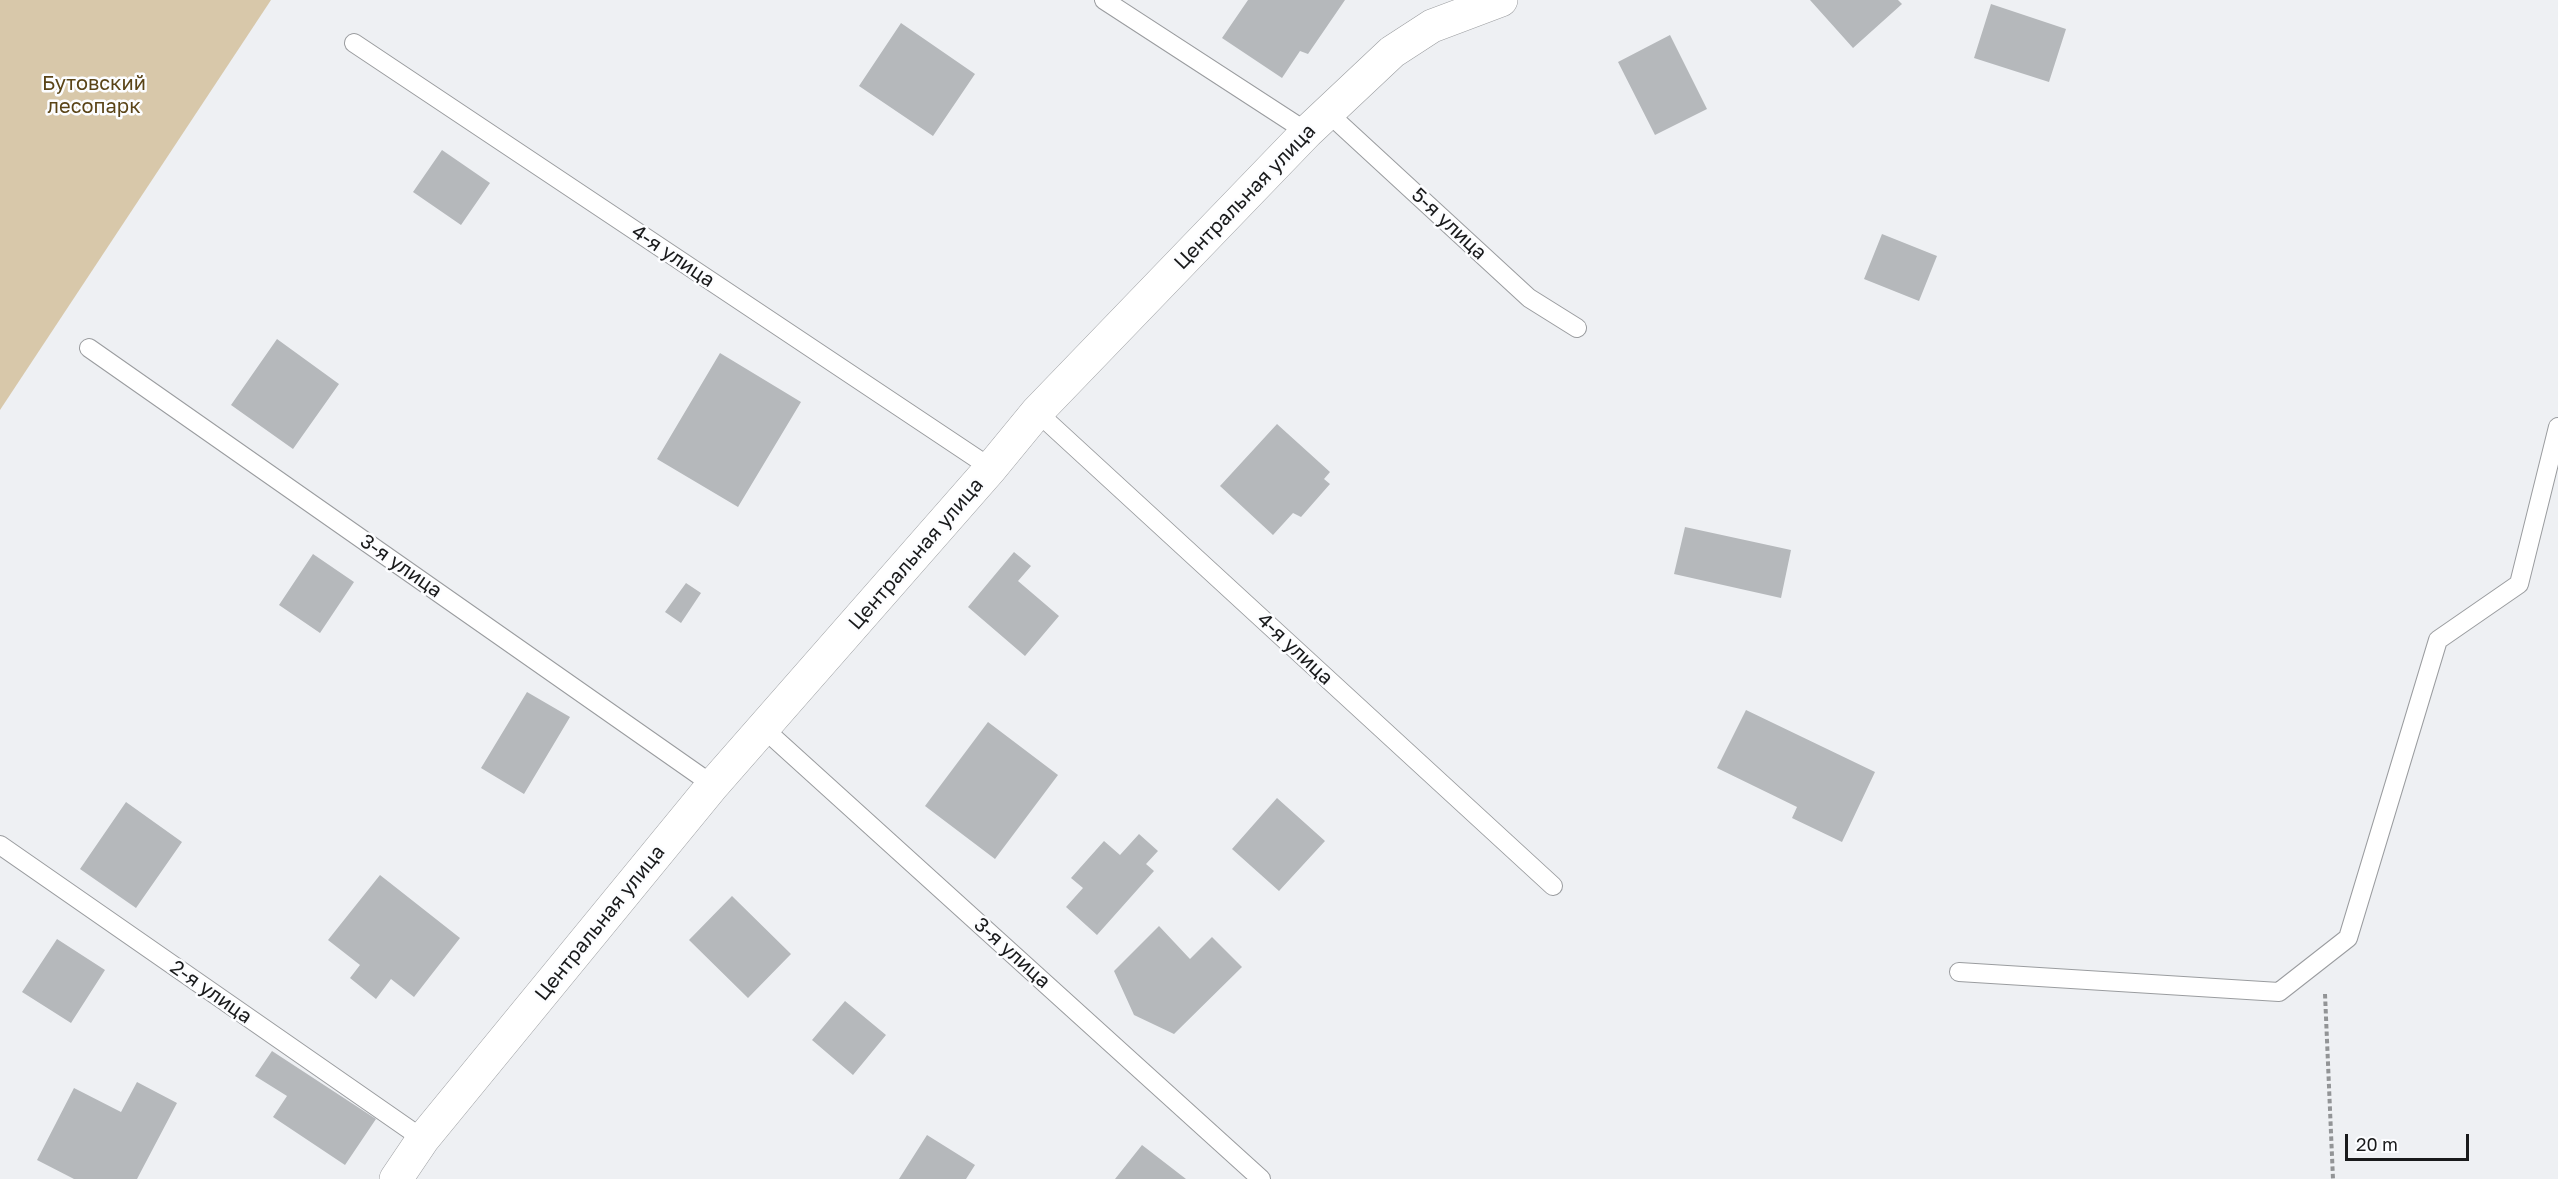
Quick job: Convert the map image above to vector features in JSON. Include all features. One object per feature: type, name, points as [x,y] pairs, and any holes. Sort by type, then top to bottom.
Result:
[{"type":"street","name":"Центральная улица","points":[[396,1179],[423,1139],[712,784],[991,468],[1037,412],[1317,122],[1392,52],[1432,26],[1501,0]]},
{"type":"lane","name":"5-я улица","points":[[1104,0],[1317,122],[1529,298],[1577,328]]},
{"type":"lane","name":"4-я улица","points":[[354,43],[991,468]]},
{"type":"lane","name":"3-я улица","points":[[89,348],[712,784]]},
{"type":"lane","name":"4-я улица","points":[[1037,412],[1553,886]]},
{"type":"lane","points":[[1959,972],[2279,992],[2348,938],[2438,640],[2518,584],[2558,427]]},
{"type":"lane","name":"3-я улица","points":[[763,728],[1261,1179]]},
{"type":"lane","name":"2-я улица","points":[[0,844],[423,1139]]},
{"type":"path","points":[[2324,957],[2333,1179]]},
{"type":"green space","name":"Бутовский лесопарк","points":[[0,0],[271,0],[0,410]]},
{"type":"building","points":[[1248,0],[1345,0],[1308,54],[1300,51],[1282,78],[1222,38]]},
{"type":"building","points":[[1810,0],[1898,0],[1902,4],[1853,48]]},
{"type":"building","points":[[1991,4],[2066,29],[2049,82],[1974,58]]},
{"type":"building","points":[[901,23],[975,74],[933,136],[859,86]]},
{"type":"building","points":[[1670,35],[1707,109],[1655,135],[1618,62]]},
{"type":"building","points":[[442,150],[490,183],[461,225],[413,192]]},
{"type":"building","points":[[1882,234],[1937,256],[1919,301],[1864,279]]},
{"type":"building","points":[[277,339],[339,384],[293,449],[231,405]]},
{"type":"building","points":[[720,353],[801,402],[738,507],[657,459]]},
{"type":"building","points":[[1277,424],[1330,472],[1324,479],[1330,484],[1301,517],[1293,513],[1273,535],[1220,486]]},
{"type":"building","points":[[1685,527],[1791,550],[1781,598],[1674,574]]},
{"type":"building","points":[[1014,552],[1031,566],[1018,581],[1059,616],[1025,656],[968,607]]},
{"type":"building","points":[[313,554],[354,582],[320,633],[279,605]]},
{"type":"building","points":[[686,583],[701,593],[681,623],[665,612]]},
{"type":"building","points":[[527,692],[570,717],[524,794],[481,768]]},
{"type":"building","points":[[1746,710],[1875,772],[1842,842],[1792,818],[1797,807],[1717,768]]},
{"type":"building","points":[[988,722],[1058,775],[995,859],[925,806]]},
{"type":"building","points":[[1277,798],[1325,841],[1279,891],[1232,849]]},
{"type":"building","points":[[126,802],[182,842],[136,908],[80,869]]},
{"type":"building","points":[[1139,834],[1158,851],[1146,864],[1154,871],[1097,935],[1066,907],[1083,888],[1071,878],[1104,841],[1120,855]]},
{"type":"building","points":[[380,875],[460,938],[414,997],[391,979],[376,999],[350,978],[360,965],[328,940]]},
{"type":"building","points":[[732,896],[791,954],[748,998],[689,940]]},
{"type":"building","points":[[1159,926],[1190,959],[1212,937],[1242,967],[1174,1034],[1134,1015],[1114,971]]},
{"type":"building","points":[[57,939],[105,970],[71,1023],[22,992]]},
{"type":"building","points":[[845,1001],[886,1035],[853,1075],[812,1040]]},
{"type":"building","points":[[272,1051],[376,1119],[345,1165],[273,1117],[287,1096],[255,1076]]},
{"type":"building","points":[[137,1082],[177,1103],[137,1179],[74,1179],[37,1160],[74,1088],[121,1112]]},
{"type":"building","points":[[927,1135],[975,1165],[966,1179],[899,1179]]},
{"type":"building","points":[[1142,1145],[1186,1179],[1115,1179]]}]
